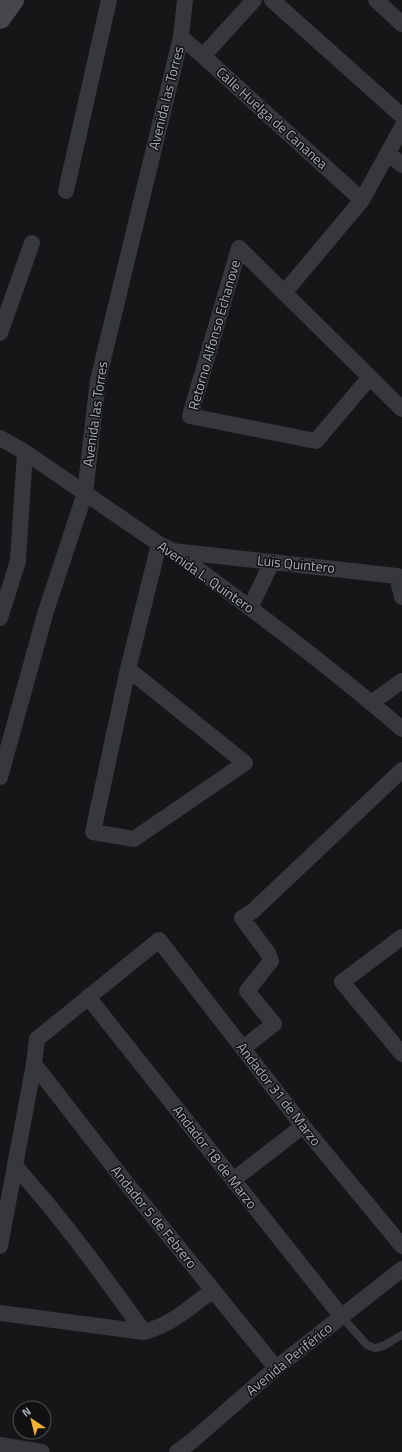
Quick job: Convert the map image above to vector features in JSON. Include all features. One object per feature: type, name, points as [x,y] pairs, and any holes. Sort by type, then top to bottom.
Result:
[{"type":"street","points":[[0,18],[13,0]]},
{"type":"street","points":[[66,191],[109,0]]},
{"type":"street","name":"Avenida las Torres","points":[[0,777],[46,612],[85,493],[98,380],[181,37],[185,0]]},
{"type":"street","points":[[203,56],[254,0]]},
{"type":"street","points":[[272,0],[402,116]]},
{"type":"street","points":[[376,0],[402,24]]},
{"type":"street","name":"Calle Huelga de Cananea","points":[[181,37],[362,200]]},
{"type":"street","points":[[284,293],[362,200],[402,127]]},
{"type":"street","points":[[388,152],[402,165]]},
{"type":"street","points":[[0,333],[32,243]]},
{"type":"street","name":"Retorno Alfonso Echanove","points":[[370,376],[316,441],[190,416],[240,248],[284,293],[370,376],[402,409]]},
{"type":"street","name":"Avenida L. Quintero","points":[[0,438],[25,452],[166,547],[250,608],[402,729]]},
{"type":"street","points":[[0,618],[18,561],[25,452]]},
{"type":"street","points":[[128,669],[245,763],[134,839],[93,832],[128,669],[166,547]]},
{"type":"street","name":"Luis Quintero","points":[[166,547],[272,562],[399,573],[402,597]]},
{"type":"street","points":[[250,608],[272,562]]},
{"type":"street","points":[[371,703],[402,681]]},
{"type":"street","points":[[243,1048],[274,1024],[247,991],[271,961],[268,953],[242,918],[253,911],[402,770]]},
{"type":"street","points":[[402,937],[342,982],[402,1054]]},
{"type":"street","name":"Andador 31 de Marzo","points":[[88,998],[159,940],[303,1126],[402,1246]]},
{"type":"street","points":[[0,1246],[34,1064],[37,1039],[88,998]]},
{"type":"street","name":"Andador 18 de Marzo","points":[[88,998],[342,1317]]},
{"type":"street","name":"Andador 5 de Febrero","points":[[34,1064],[127,1184],[276,1368]]},
{"type":"street","points":[[233,1180],[303,1126]]},
{"type":"street","points":[[15,1166],[44,1198],[82,1246],[144,1332]]},
{"type":"street","name":"Avenida Periférico","points":[[177,1452],[192,1441],[276,1368],[402,1269]]},
{"type":"street","points":[[0,1313],[144,1332],[158,1328],[172,1321],[213,1290]]},
{"type":"street","points":[[0,1445],[42,1452]]},
{"type":"lane","points":[[342,1317],[367,1345],[375,1348],[383,1346],[402,1335]]}]
